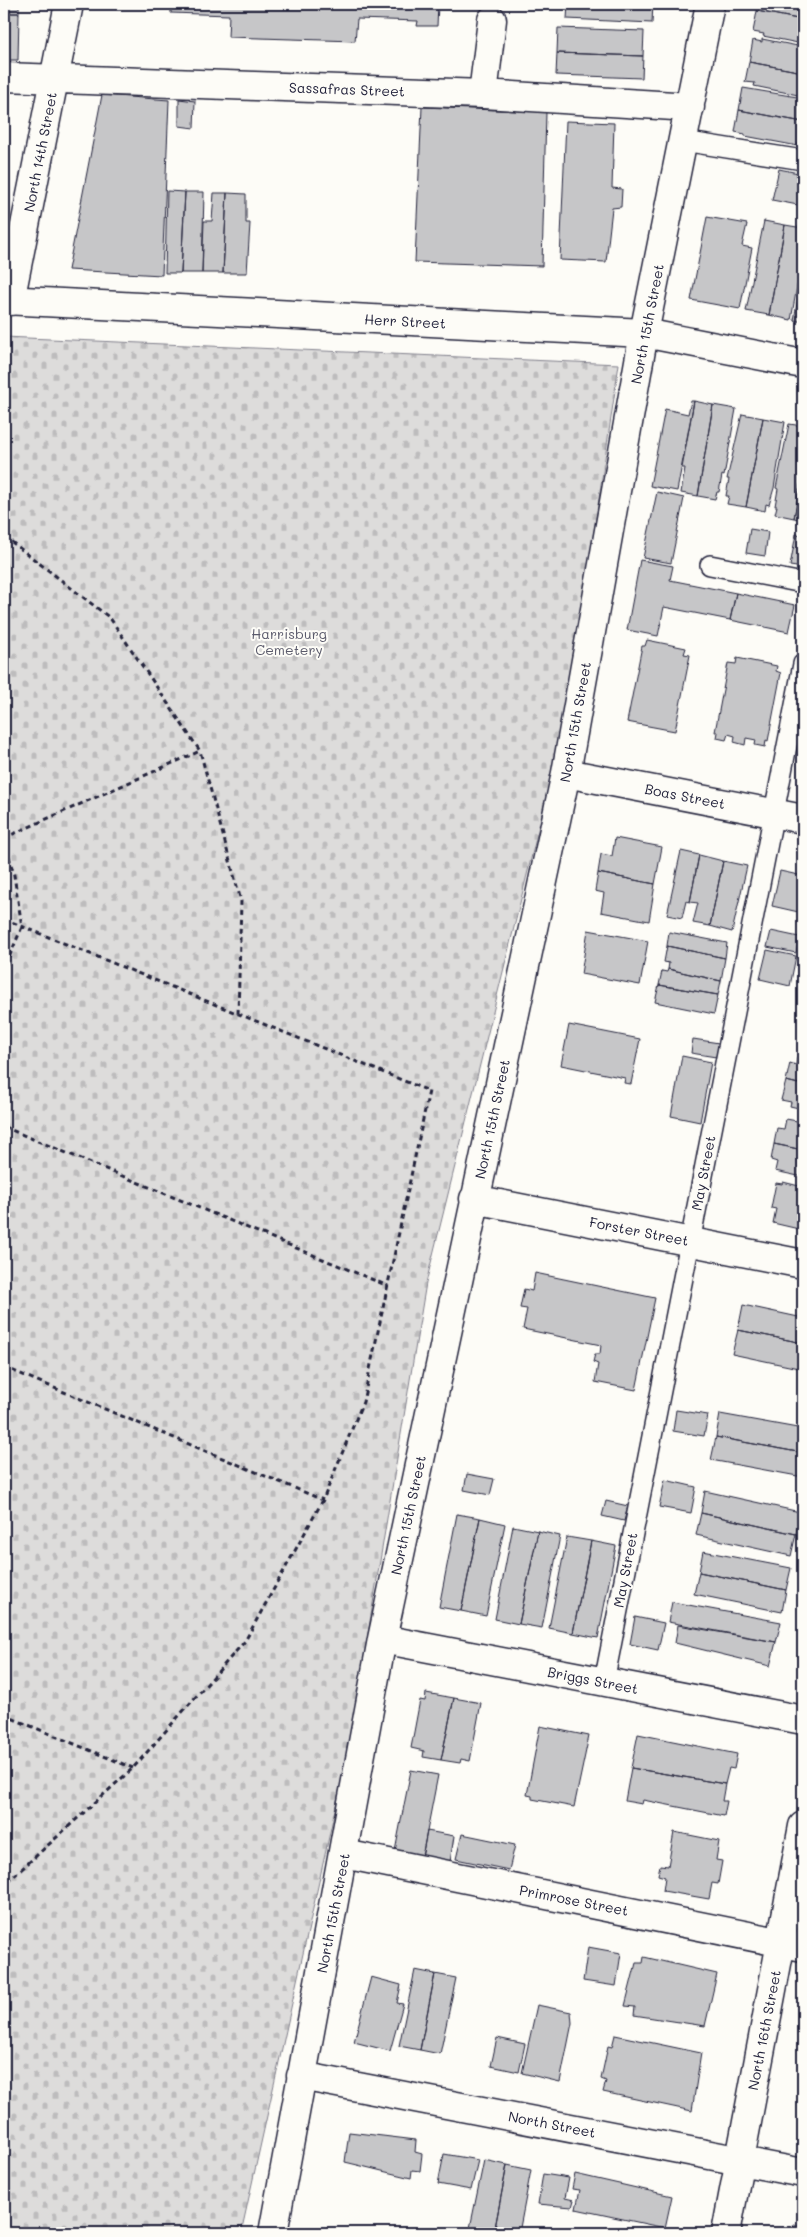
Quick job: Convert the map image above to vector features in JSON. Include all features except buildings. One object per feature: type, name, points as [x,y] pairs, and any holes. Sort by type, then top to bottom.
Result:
[{"type":"street","name":"North 14th Street","points":[[7,300],[69,4]]},
{"type":"street","name":"North 15th Street","points":[[273,2233],[382,1639],[566,773],[644,333],[710,4]]},
{"type":"street","points":[[483,94],[492,20]]},
{"type":"street","name":"Sassafras Street","points":[[4,77],[483,94],[690,107]]},
{"type":"street","name":"Herr Street","points":[[7,300],[644,333],[803,364]]},
{"type":"street","name":"Boas Street","points":[[566,773],[803,819]]},
{"type":"street","name":"Forster Street","points":[[474,1199],[803,1264]]},
{"type":"street","name":"Briggs Street","points":[[382,1639],[803,1720]]},
{"type":"street","name":"North 16th Street","points":[[726,2233],[739,2161],[792,1944],[803,1826]]},
{"type":"street","name":"Primrose Street","points":[[344,1854],[792,1944]]},
{"type":"street","name":"North Street","points":[[302,2076],[803,2173]]},
{"type":"lane","points":[[683,141],[803,160]]},
{"type":"lane","points":[[710,565],[803,583]]},
{"type":"lane","name":"May Street","points":[[604,1682],[803,664]]},
{"type":"path","points":[[4,536],[110,618],[200,751],[241,901],[238,1015]]},
{"type":"path","points":[[4,969],[22,927],[14,875],[4,839],[200,751]]},
{"type":"path","points":[[4,919],[429,1091],[363,1402],[323,1500],[245,1641],[133,1768],[4,1885]]},
{"type":"path","points":[[4,1127],[388,1286]]},
{"type":"path","points":[[4,1367],[323,1500]]},
{"type":"path","points":[[4,1714],[133,1768]]},
{"type":"green space","name":"Harrisburg Cemetery","points":[[4,337],[619,364],[567,713],[426,1283],[350,1742],[241,2233],[4,2233]]}]
